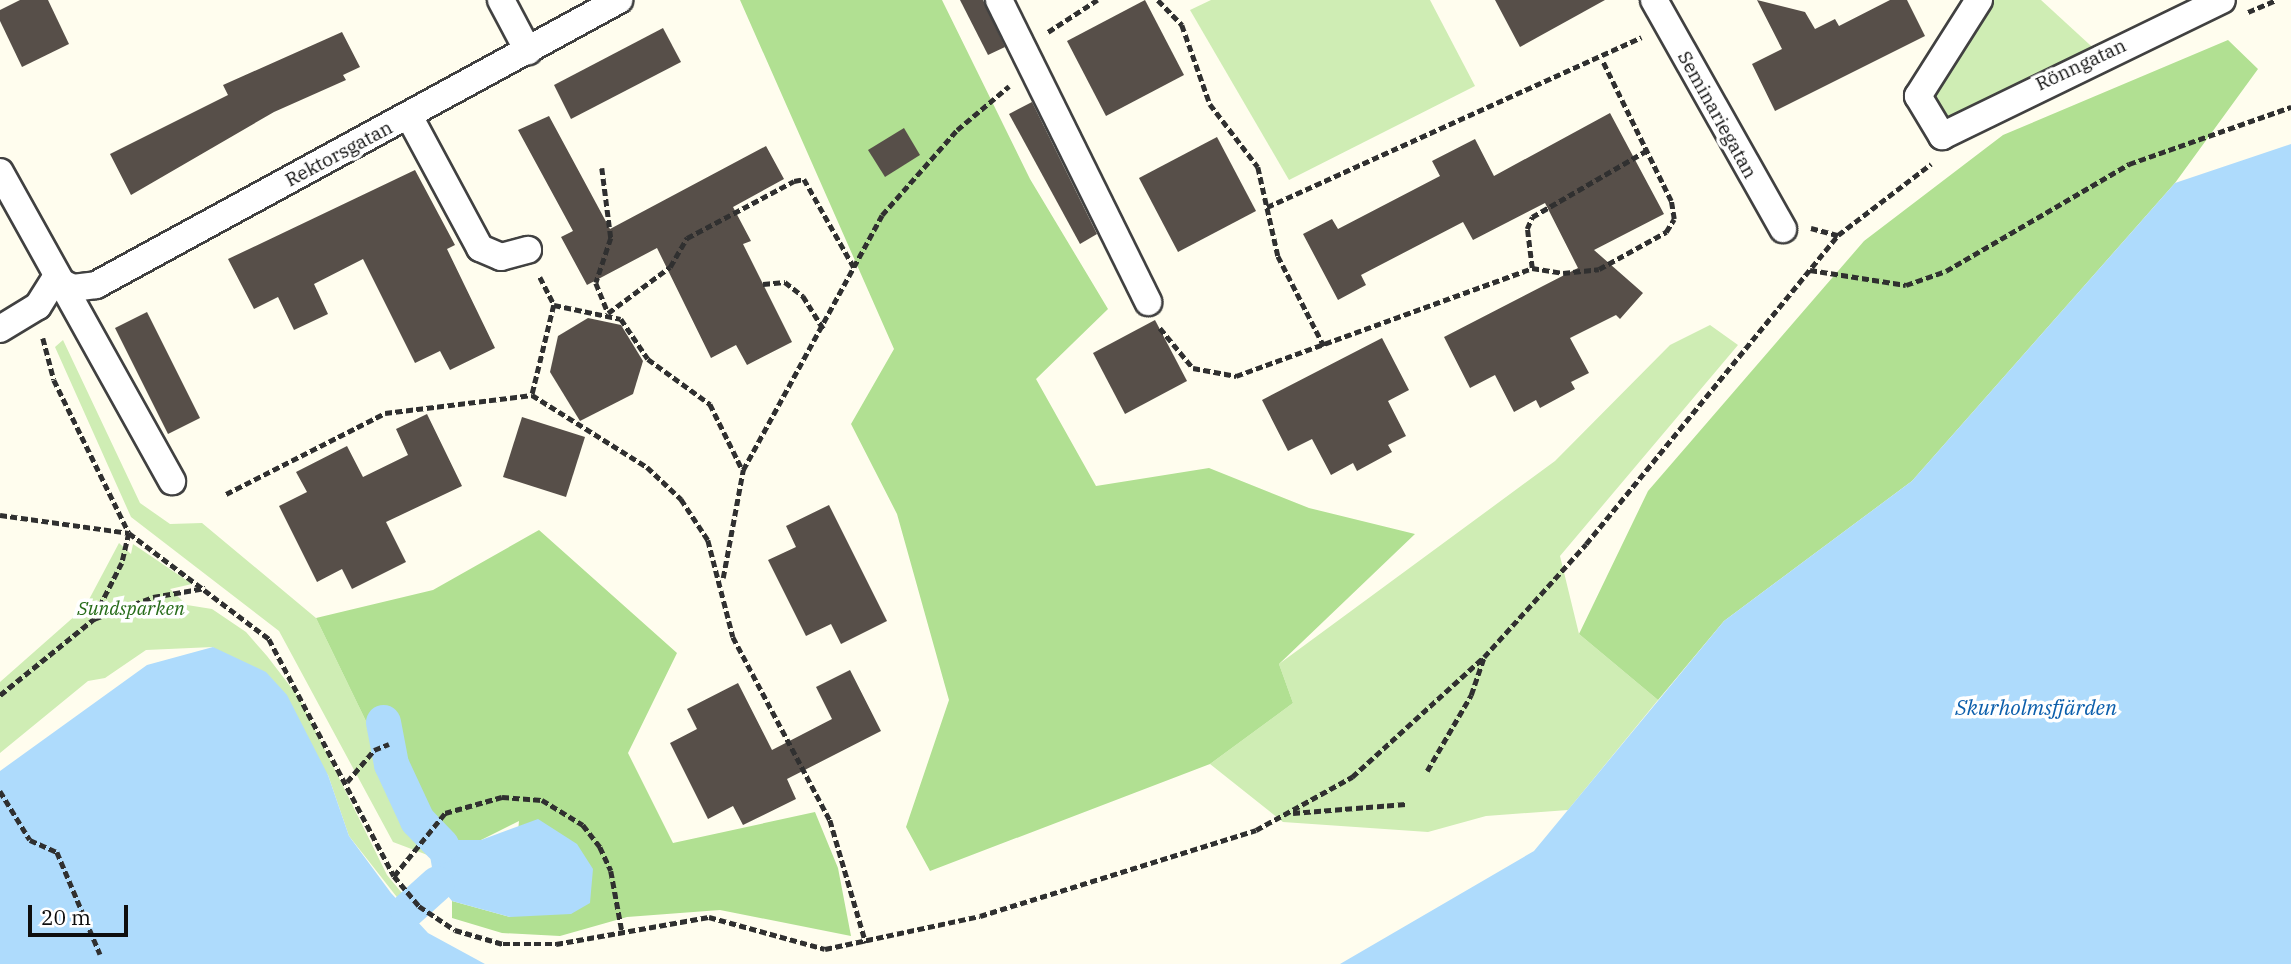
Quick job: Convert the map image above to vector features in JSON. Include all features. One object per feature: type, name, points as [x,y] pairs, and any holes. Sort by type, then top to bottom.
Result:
[{"type":"street","points":[[501,0],[528,51]]},
{"type":"street","name":"Rektorsgatan","points":[[55,279],[74,288],[96,285],[620,0]]},
{"type":"street","points":[[999,0],[1148,302]]},
{"type":"street","points":[[1941,147],[1919,96],[1979,0]]},
{"type":"street","name":"Rönngatan","points":[[1941,147],[2232,8]]},
{"type":"street","name":"Seminariegatan","points":[[1659,10],[1783,229]]},
{"type":"street","points":[[409,116],[480,248],[501,257],[528,250]]},
{"type":"street","points":[[0,172],[55,279],[103,348],[172,481]]},
{"type":"street","points":[[0,329],[38,306],[55,279]]},
{"type":"path","points":[[723,579],[743,470],[824,331],[882,215],[957,130],[1028,56],[1097,0]]},
{"type":"path","points":[[1158,0],[1182,25],[1210,104],[1258,167],[1278,256],[1324,346]]},
{"type":"path","points":[[2232,8],[2276,0]]},
{"type":"path","points":[[1267,207],[1474,108],[1602,60],[1659,10]]},
{"type":"path","points":[[1148,302],[1175,352],[1216,376],[1243,374],[1532,268],[1592,271],[1666,232],[1674,219],[1671,201],[1602,60]]},
{"type":"path","points":[[1809,270],[1906,285],[1946,271],[2110,173],[2291,107]]},
{"type":"path","points":[[0,515],[129,533],[206,587],[269,639],[347,782],[394,876],[419,906],[455,930],[503,944],[556,944],[709,917],[804,948],[866,943],[980,916],[1256,831],[1293,813],[1385,751],[1484,657],[1657,461],[1809,270],[1853,220],[1941,147]]},
{"type":"path","points":[[1532,268],[1532,217],[1646,151]]},
{"type":"path","points":[[602,168],[611,238],[596,283],[608,313]]},
{"type":"path","points":[[608,313],[670,267],[687,238],[794,181],[804,179],[855,270]]},
{"type":"path","points":[[528,250],[554,305],[532,394]]},
{"type":"path","points":[[763,284],[785,282],[803,296],[824,331]]},
{"type":"path","points":[[554,305],[608,313],[626,324],[648,359],[710,404],[743,470]]},
{"type":"path","points":[[42,327],[54,380],[129,533],[122,564],[94,619]]},
{"type":"path","points":[[226,494],[385,413],[532,394],[607,437],[681,499],[723,579],[733,637],[830,820],[866,943]]},
{"type":"path","points":[[0,695],[94,619],[153,597],[206,587]]},
{"type":"path","points":[[1427,771],[1471,695],[1484,657]]},
{"type":"path","points":[[347,782],[387,744]]},
{"type":"path","points":[[0,791],[30,840],[57,852],[100,954]]},
{"type":"path","points":[[394,876],[426,829],[445,813],[502,797],[542,800],[561,809],[600,846],[611,870],[622,931]]},
{"type":"path","points":[[1293,813],[1406,803]]},
{"type":"green space","points":[[740,0],[942,0],[1030,179],[1108,309],[1036,379],[1096,486],[1209,468],[1309,508],[1415,534],[1279,664],[1293,703],[1210,764],[930,871],[906,827],[949,700],[897,514],[851,424],[894,349]]},
{"type":"green space","points":[[1211,0],[1430,0],[1475,86],[1289,180],[1190,10]]},
{"type":"green space","points":[[1982,0],[2041,0],[2102,56],[1943,132],[1929,84]]},
{"type":"green space","points":[[2228,40],[2258,69],[2175,183],[1912,481],[1724,621],[1658,700],[1579,634],[1648,491],[1864,241],[2003,135]]},
{"type":"green space","points":[[1710,325],[1738,345],[1560,556],[1579,634],[1658,700],[1568,810],[1486,816],[1428,832],[1283,822],[1210,764],[1293,703],[1279,664],[1555,461],[1670,345]]},
{"type":"green space","points":[[63,340],[140,503],[170,524],[202,523],[316,618],[411,814],[446,840],[430,856],[393,842],[279,631],[131,517],[55,347]]},
{"type":"green space","points":[[539,530],[677,653],[628,753],[673,843],[815,812],[838,868],[851,936],[720,910],[627,917],[560,936],[502,933],[452,918],[452,901],[510,917],[519,821],[481,840],[446,840],[411,814],[316,618],[433,590]]},
{"type":"green space","name":"Sundsparken","points":[[119,543],[131,554],[133,544],[192,584],[170,589],[187,605],[212,609],[246,632],[267,656],[300,699],[387,875],[412,905],[407,910],[349,836],[328,775],[213,647],[146,650],[105,678],[88,681],[0,753],[0,682],[85,607]]},
{"type":"water","name":"Skurholmsfjärden","points":[[2291,144],[2291,964],[1340,964],[1534,851],[1724,621],[1912,481],[2175,183]]},
{"type":"water","points":[[213,647],[266,672],[287,695],[328,775],[349,836],[391,893],[428,933],[485,964],[0,964],[0,771],[147,665]]},
{"type":"water","points":[[538,819],[577,844],[593,869],[590,903],[571,914],[510,917],[452,901],[434,879],[430,856],[446,840],[481,840]]},
{"type":"building","points":[[20,0],[48,0],[69,44],[22,67],[0,21],[0,10]]},
{"type":"building","points":[[960,0],[983,0],[1005,47],[988,55]]},
{"type":"building","points":[[1145,0],[1184,75],[1106,116],[1067,41]]},
{"type":"building","points":[[1495,0],[1605,0],[1520,47]]},
{"type":"building","points":[[1757,0],[1805,12],[1815,29],[1835,19],[1839,26],[1890,0],[1907,0],[1925,36],[1775,111],[1752,64],[1782,49]]},
{"type":"building","points":[[663,28],[681,62],[571,119],[554,85]]},
{"type":"building","points":[[342,32],[360,67],[343,75],[346,80],[274,112],[131,195],[110,154],[228,95],[223,85]]},
{"type":"building","points":[[1032,102],[1097,234],[1080,244],[1009,114]]},
{"type":"building","points":[[1610,113],[1664,214],[1594,250],[1643,293],[1620,319],[1616,315],[1570,338],[1589,373],[1571,382],[1575,389],[1540,408],[1536,400],[1514,412],[1495,375],[1470,388],[1444,337],[1578,268],[1545,203],[1473,240],[1463,222],[1361,275],[1366,285],[1338,300],[1303,234],[1332,219],[1338,229],[1440,176],[1432,161],[1475,139],[1494,176]]},
{"type":"building","points":[[549,116],[610,229],[766,146],[784,179],[733,207],[751,241],[743,244],[792,342],[747,365],[736,345],[711,358],[657,248],[587,285],[561,237],[573,231],[518,130]]},
{"type":"building","points":[[904,128],[920,155],[885,177],[868,150]]},
{"type":"building","points":[[1217,137],[1256,211],[1178,252],[1139,178]]},
{"type":"building","points":[[415,170],[455,245],[447,249],[495,348],[450,370],[440,351],[415,363],[363,259],[314,284],[328,314],[294,330],[278,297],[254,309],[228,259]]},
{"type":"building","points":[[147,312],[200,418],[168,434],[115,328]]},
{"type":"building","points":[[588,318],[621,325],[643,361],[633,394],[580,421],[550,372],[558,336]]},
{"type":"building","points":[[1155,320],[1187,381],[1125,414],[1093,353]]},
{"type":"building","points":[[1382,338],[1409,390],[1388,401],[1406,436],[1388,445],[1392,452],[1357,471],[1353,463],[1331,475],[1312,439],[1288,451],[1262,400]]},
{"type":"building","points":[[427,414],[462,486],[386,522],[406,562],[352,589],[342,569],[317,582],[279,506],[307,492],[296,472],[347,446],[363,477],[408,455],[396,429]]},
{"type":"building","points":[[522,417],[585,437],[566,497],[503,477]]},
{"type":"building","points":[[829,505],[887,621],[841,644],[831,624],[806,636],[768,560],[796,547],[786,526]]},
{"type":"building","points":[[850,670],[881,731],[787,779],[796,799],[743,825],[733,806],[708,819],[670,743],[697,729],[687,709],[738,683],[772,750],[832,719],[816,687]]},
{"type":"waterway","points":[[383,722],[391,764],[417,820],[441,845]]},
{"type":"waterway","points":[[407,910],[437,883]]}]
